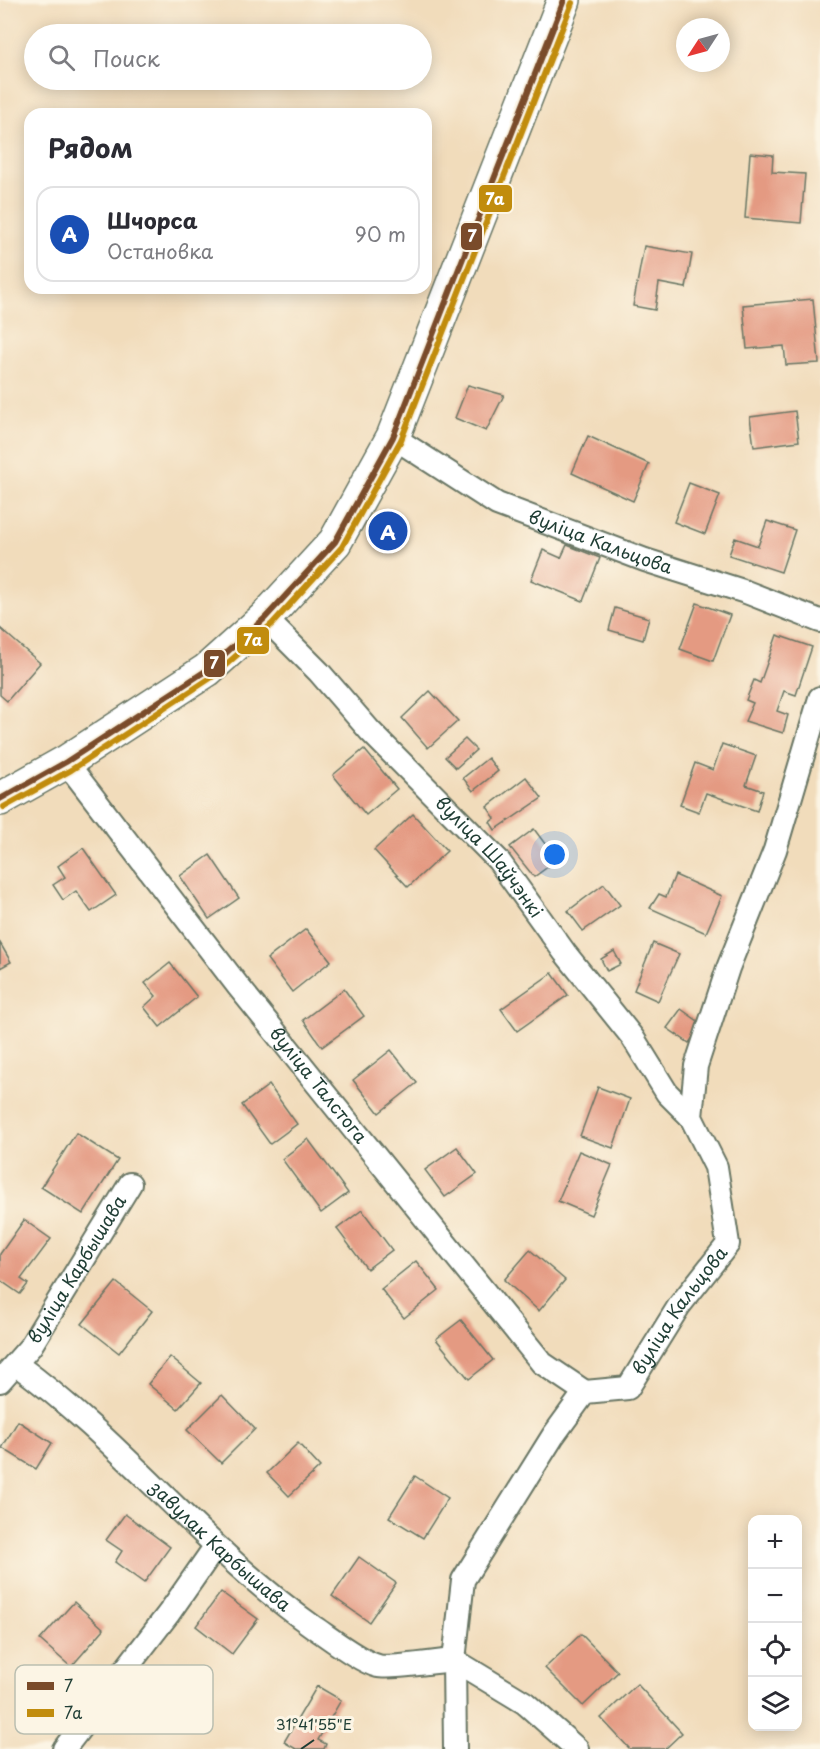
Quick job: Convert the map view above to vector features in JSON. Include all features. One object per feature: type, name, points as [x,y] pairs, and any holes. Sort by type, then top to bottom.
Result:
[{"type":"main road","points":[[0,799],[66,762],[207,670],[265,618],[335,543],[393,437],[564,0]]},
{"type":"street","name":"вуліца Кальцова","points":[[393,437],[496,504],[645,560],[746,592],[820,621]]},
{"type":"street","name":"вуліца Шаўчэнкі","points":[[265,618],[319,672],[370,731],[498,860],[565,953],[633,1038],[667,1093],[691,1118]]},
{"type":"street","points":[[691,1118],[696,1066],[728,968],[775,850],[820,698]]},
{"type":"street","name":"вуліца Талстога","points":[[66,762],[253,1005],[542,1363],[585,1392]]},
{"type":"street","name":"вуліца Кальцова","points":[[585,1392],[628,1388],[679,1306],[728,1244],[716,1167],[691,1118]]},
{"type":"street","name":"вуліца Карбышава","points":[[0,1381],[30,1347],[130,1184]]},
{"type":"street","name":"завулак Карбышава","points":[[16,1364],[104,1438],[159,1489],[215,1547],[282,1605],[337,1644],[378,1666],[454,1660]]},
{"type":"street","points":[[455,1749],[454,1660],[463,1580],[553,1436],[585,1392]]},
{"type":"street","points":[[129,1665],[215,1547]]},
{"type":"street","points":[[454,1660],[525,1703],[577,1749]]},
{"type":"street","points":[[64,1749],[76,1734]]},
{"type":"building","points":[[750,153],[773,155],[772,172],[805,174],[801,223],[745,218]]},
{"type":"building","points":[[644,246],[692,254],[686,288],[659,283],[655,310],[633,306]]},
{"type":"building","points":[[813,299],[819,363],[786,365],[784,346],[747,349],[743,305]]},
{"type":"building","points":[[468,385],[504,395],[486,431],[455,418]]},
{"type":"building","points":[[795,411],[799,441],[754,447],[750,417]]},
{"type":"building","points":[[588,436],[649,464],[633,501],[572,473]]},
{"type":"building","points":[[689,483],[720,495],[705,534],[674,522]]},
{"type":"building","points":[[767,521],[795,530],[781,572],[729,555],[735,538],[758,546]]},
{"type":"building","points":[[567,545],[600,558],[583,601],[531,580],[543,550],[561,558]]},
{"type":"building","points":[[697,603],[730,615],[713,661],[680,649]]},
{"type":"building","points":[[615,608],[649,618],[643,640],[609,630]]},
{"type":"building","points":[[0,628],[40,663],[7,701],[0,695]]},
{"type":"building","points":[[777,635],[812,647],[796,695],[784,691],[777,711],[788,715],[783,733],[745,721],[753,703],[746,700],[754,680],[760,683]]},
{"type":"building","points":[[430,691],[458,721],[428,748],[402,718]]},
{"type":"building","points":[[465,739],[476,750],[456,768],[445,757]]},
{"type":"building","points":[[722,744],[756,756],[746,785],[763,791],[757,811],[706,793],[699,812],[680,805],[695,763],[713,770]]},
{"type":"building","points":[[364,749],[397,789],[366,815],[333,775]]},
{"type":"building","points":[[488,758],[498,771],[473,791],[463,778]]},
{"type":"building","points":[[526,777],[542,798],[495,830],[490,822],[495,818],[487,807]]},
{"type":"building","points":[[413,814],[447,851],[408,887],[374,850]]},
{"type":"building","points":[[534,829],[557,860],[534,877],[510,847]]},
{"type":"building","points":[[83,848],[116,895],[91,912],[76,891],[63,900],[53,885],[65,877],[58,866]]},
{"type":"building","points":[[210,855],[239,898],[209,919],[180,876]]},
{"type":"building","points":[[675,875],[722,896],[706,933],[650,908],[659,894],[666,897]]},
{"type":"building","points":[[604,884],[620,905],[583,931],[568,911]]},
{"type":"building","points":[[306,929],[331,961],[292,992],[267,959]]},
{"type":"building","points":[[0,943],[11,962],[0,968]]},
{"type":"building","points":[[653,943],[679,954],[658,1001],[634,990]]},
{"type":"building","points":[[614,951],[621,964],[607,971],[601,959]]},
{"type":"building","points":[[170,963],[197,997],[160,1027],[144,1007],[156,996],[145,983]]},
{"type":"building","points":[[552,973],[568,995],[517,1031],[501,1009]]},
{"type":"building","points":[[344,989],[364,1016],[322,1047],[303,1020]]},
{"type":"building","points":[[681,1009],[702,1024],[689,1043],[667,1028]]},
{"type":"building","points":[[391,1050],[417,1083],[379,1113],[353,1080]]},
{"type":"building","points":[[269,1085],[297,1124],[270,1144],[242,1105]]},
{"type":"building","points":[[598,1087],[630,1099],[613,1148],[580,1136]]},
{"type":"building","points":[[76,1133],[118,1160],[83,1214],[41,1187]]},
{"type":"building","points":[[308,1139],[348,1193],[321,1213],[282,1159]]},
{"type":"building","points":[[457,1147],[477,1174],[445,1197],[425,1170]]},
{"type":"building","points":[[579,1151],[612,1165],[591,1215],[558,1201]]},
{"type":"building","points":[[362,1210],[392,1250],[367,1269],[337,1229]]},
{"type":"building","points":[[24,1220],[51,1239],[21,1279],[28,1284],[20,1294],[0,1280],[0,1254]]},
{"type":"building","points":[[530,1250],[565,1280],[539,1311],[504,1280]]},
{"type":"building","points":[[416,1261],[439,1290],[404,1318],[381,1289]]},
{"type":"building","points":[[116,1282],[152,1311],[119,1353],[82,1324]]},
{"type":"building","points":[[461,1320],[493,1360],[469,1379],[436,1339]]},
{"type":"building","points":[[170,1357],[201,1383],[178,1409],[148,1384]]},
{"type":"building","points":[[222,1395],[255,1429],[221,1463],[187,1430]]},
{"type":"building","points":[[18,1421],[52,1443],[36,1469],[2,1448]]},
{"type":"building","points":[[298,1443],[320,1467],[289,1496],[267,1473]]},
{"type":"building","points":[[415,1476],[448,1498],[423,1538],[389,1517]]},
{"type":"building","points":[[125,1514],[170,1547],[144,1583],[115,1562],[122,1551],[106,1540]]},
{"type":"building","points":[[359,1557],[396,1583],[369,1622],[332,1596]]},
{"type":"building","points":[[221,1592],[258,1619],[232,1654],[196,1626]]},
{"type":"building","points":[[74,1602],[104,1629],[73,1665],[69,1665],[40,1640]]},
{"type":"building","points":[[581,1634],[618,1672],[583,1706],[545,1668]]},
{"type":"building","points":[[637,1684],[682,1733],[665,1749],[630,1749],[601,1718]]},
{"type":"building","points":[[317,1686],[341,1700],[318,1740],[326,1744],[324,1749],[296,1749],[284,1742]]},
{"type":"transit line","name":"7","points":[[0,799],[66,762],[207,670],[265,618],[335,542],[393,437],[564,0]]},
{"type":"transit line","name":"7а","points":[[4,807],[71,770],[212,677],[272,624],[342,547],[401,440],[572,3]]},
{"type":"place","name":"Шчорса","points":[[388,531]]}]
